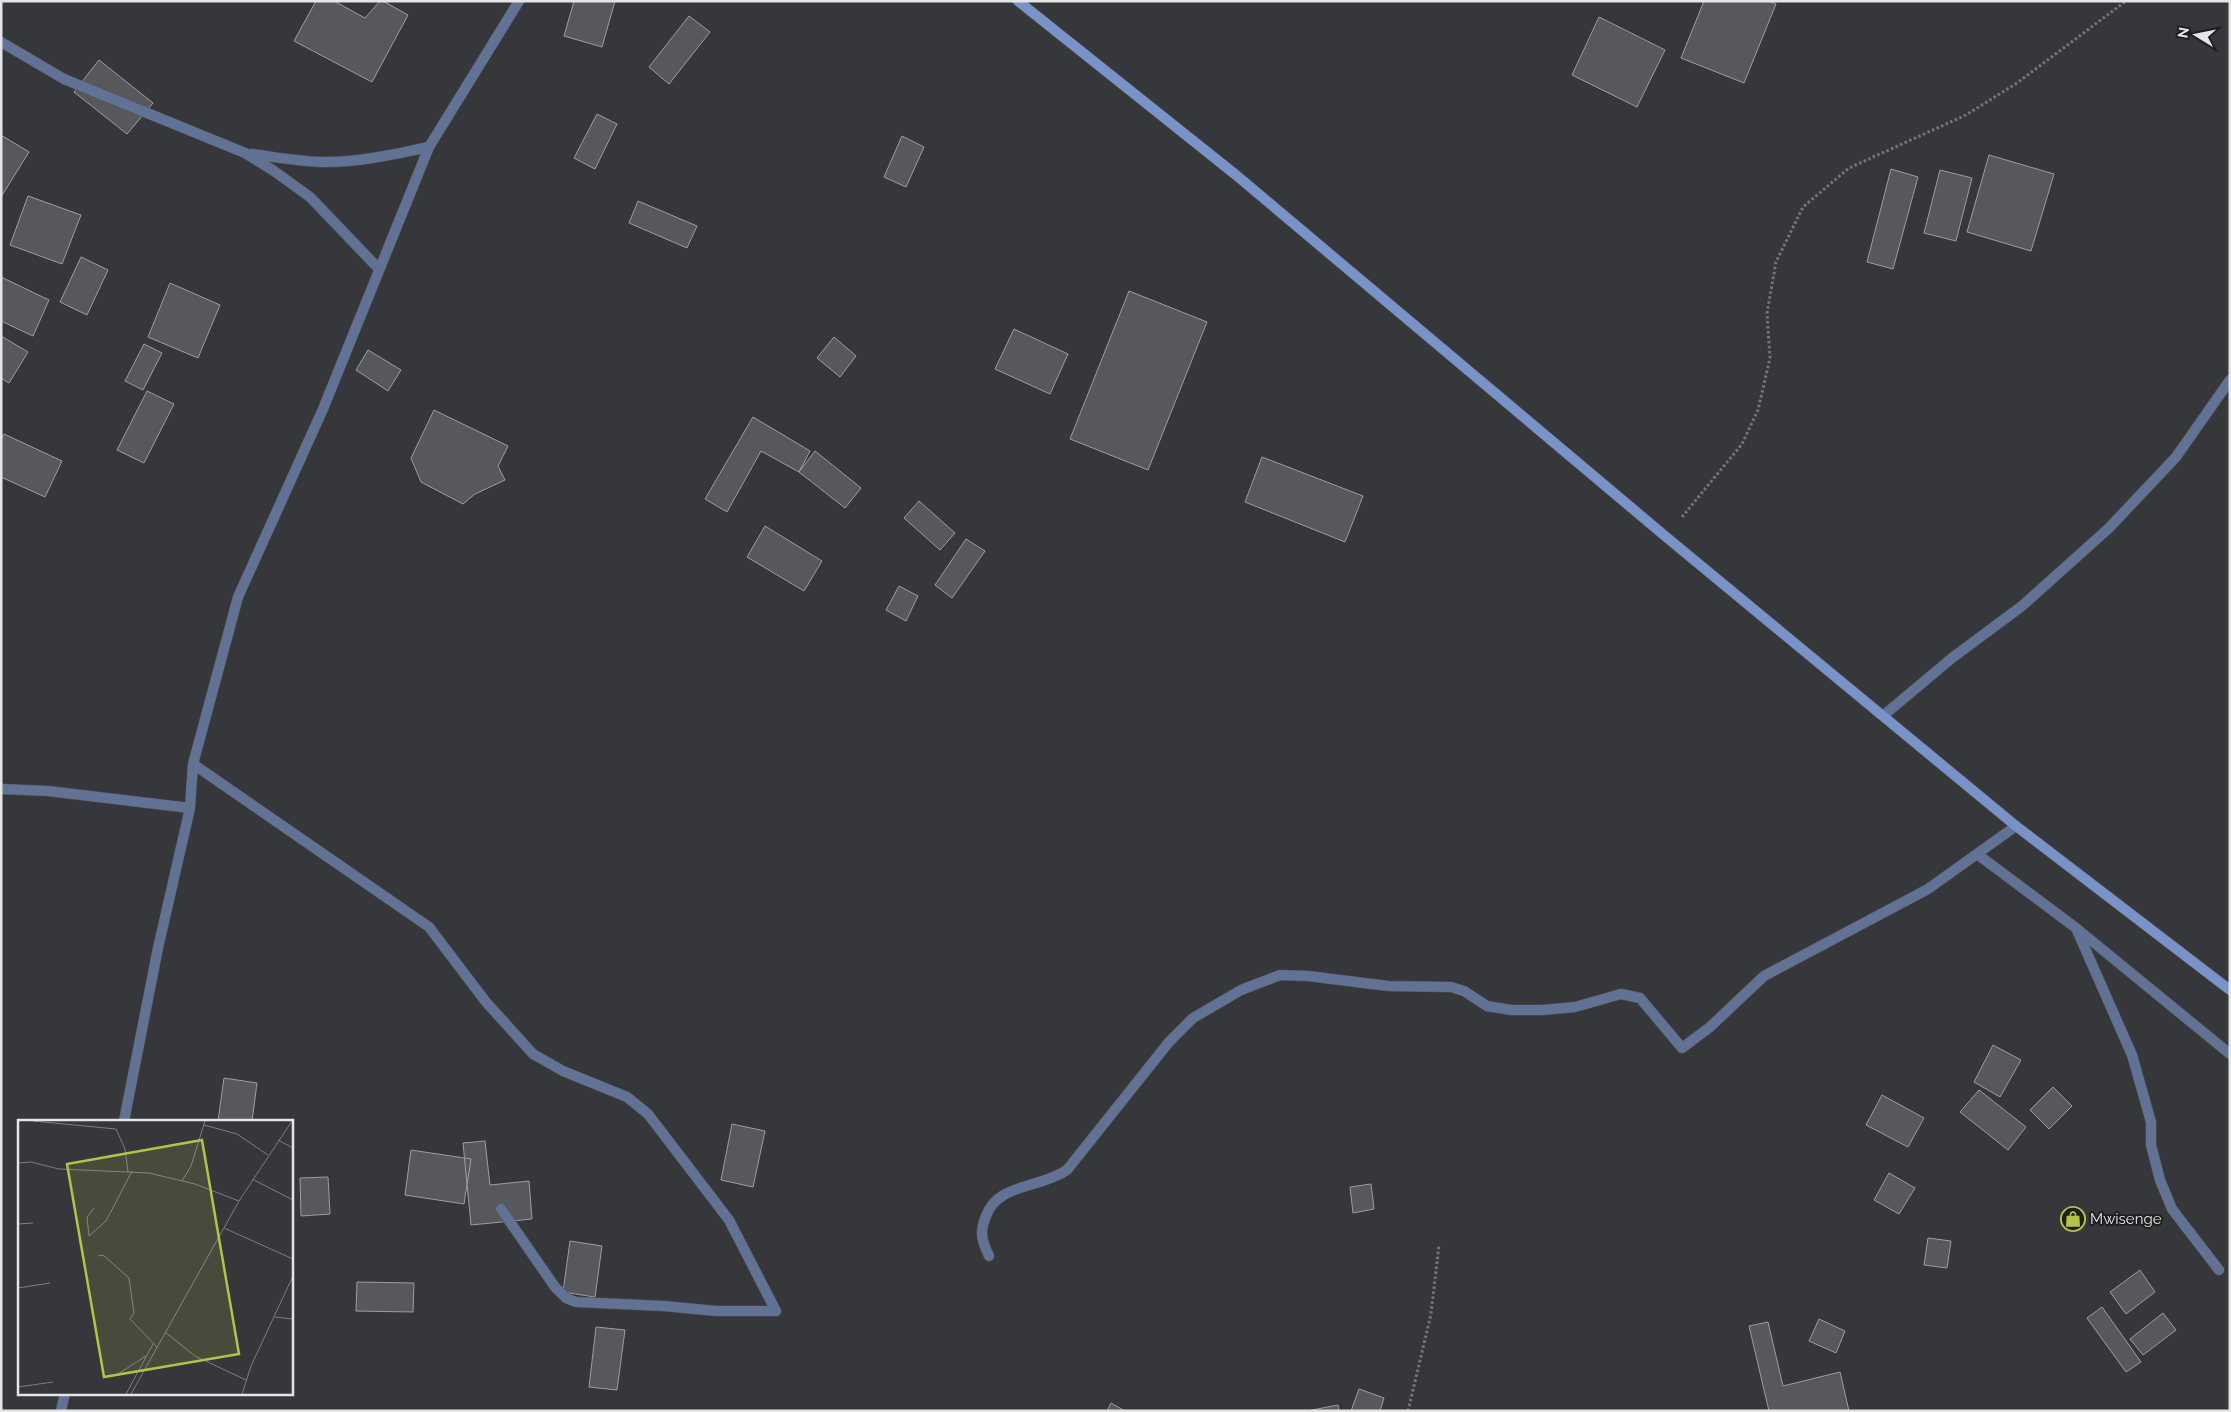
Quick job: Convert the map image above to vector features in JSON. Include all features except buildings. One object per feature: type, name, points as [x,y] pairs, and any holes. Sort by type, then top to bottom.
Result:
[{"type":"main road","points":[[1018,1],[1236,175],[1664,536],[1884,715],[2016,826],[2230,990]]},
{"type":"street","points":[[124,1120],[158,948],[190,808],[193,764],[238,597],[323,409],[429,147],[520,1]]},
{"type":"street","points":[[1,42],[64,79],[245,153],[310,197],[379,269]]},
{"type":"street","points":[[245,153],[307,161],[340,162],[373,158],[429,147]]},
{"type":"street","points":[[1884,715],[1952,658],[2022,606],[2109,528],[2176,457],[2230,380]]},
{"type":"street","points":[[193,764],[429,927],[486,1002],[532,1054],[563,1071],[627,1097],[648,1114],[729,1220],[776,1311],[716,1311],[664,1306],[576,1302],[566,1298],[556,1287],[501,1209]]},
{"type":"street","points":[[1,789],[48,791],[190,808]]},
{"type":"street","points":[[989,1256],[981,1238],[990,1204],[998,1197],[1054,1178],[1067,1170],[1169,1042],[1193,1018],[1216,1003],[1265,980],[1280,975],[1308,976],[1388,986],[1451,988],[1464,990],[1487,1006],[1511,1010],[1575,1007],[1610,996],[1631,995],[1640,998],[1682,1048],[1710,1027],[1764,976],[1928,889],[2016,826]]},
{"type":"street","points":[[1977,854],[2076,928],[2230,1054]]},
{"type":"street","points":[[2076,928],[2132,1055],[2151,1122],[2151,1146],[2160,1180],[2172,1209],[2219,1270]]},
{"type":"street","points":[[61,1411],[65,1394]]},
{"type":"path","points":[[1664,536],[1742,444],[1758,410],[1770,358],[1767,313],[1776,262],[1803,207],[1850,168],[1966,115],[2008,89],[2126,1]]},
{"type":"path","points":[[1408,1411],[1431,1314],[1439,1245]]},
{"type":"place","name":"Mwisenge","points":[[2073,1219]]}]
